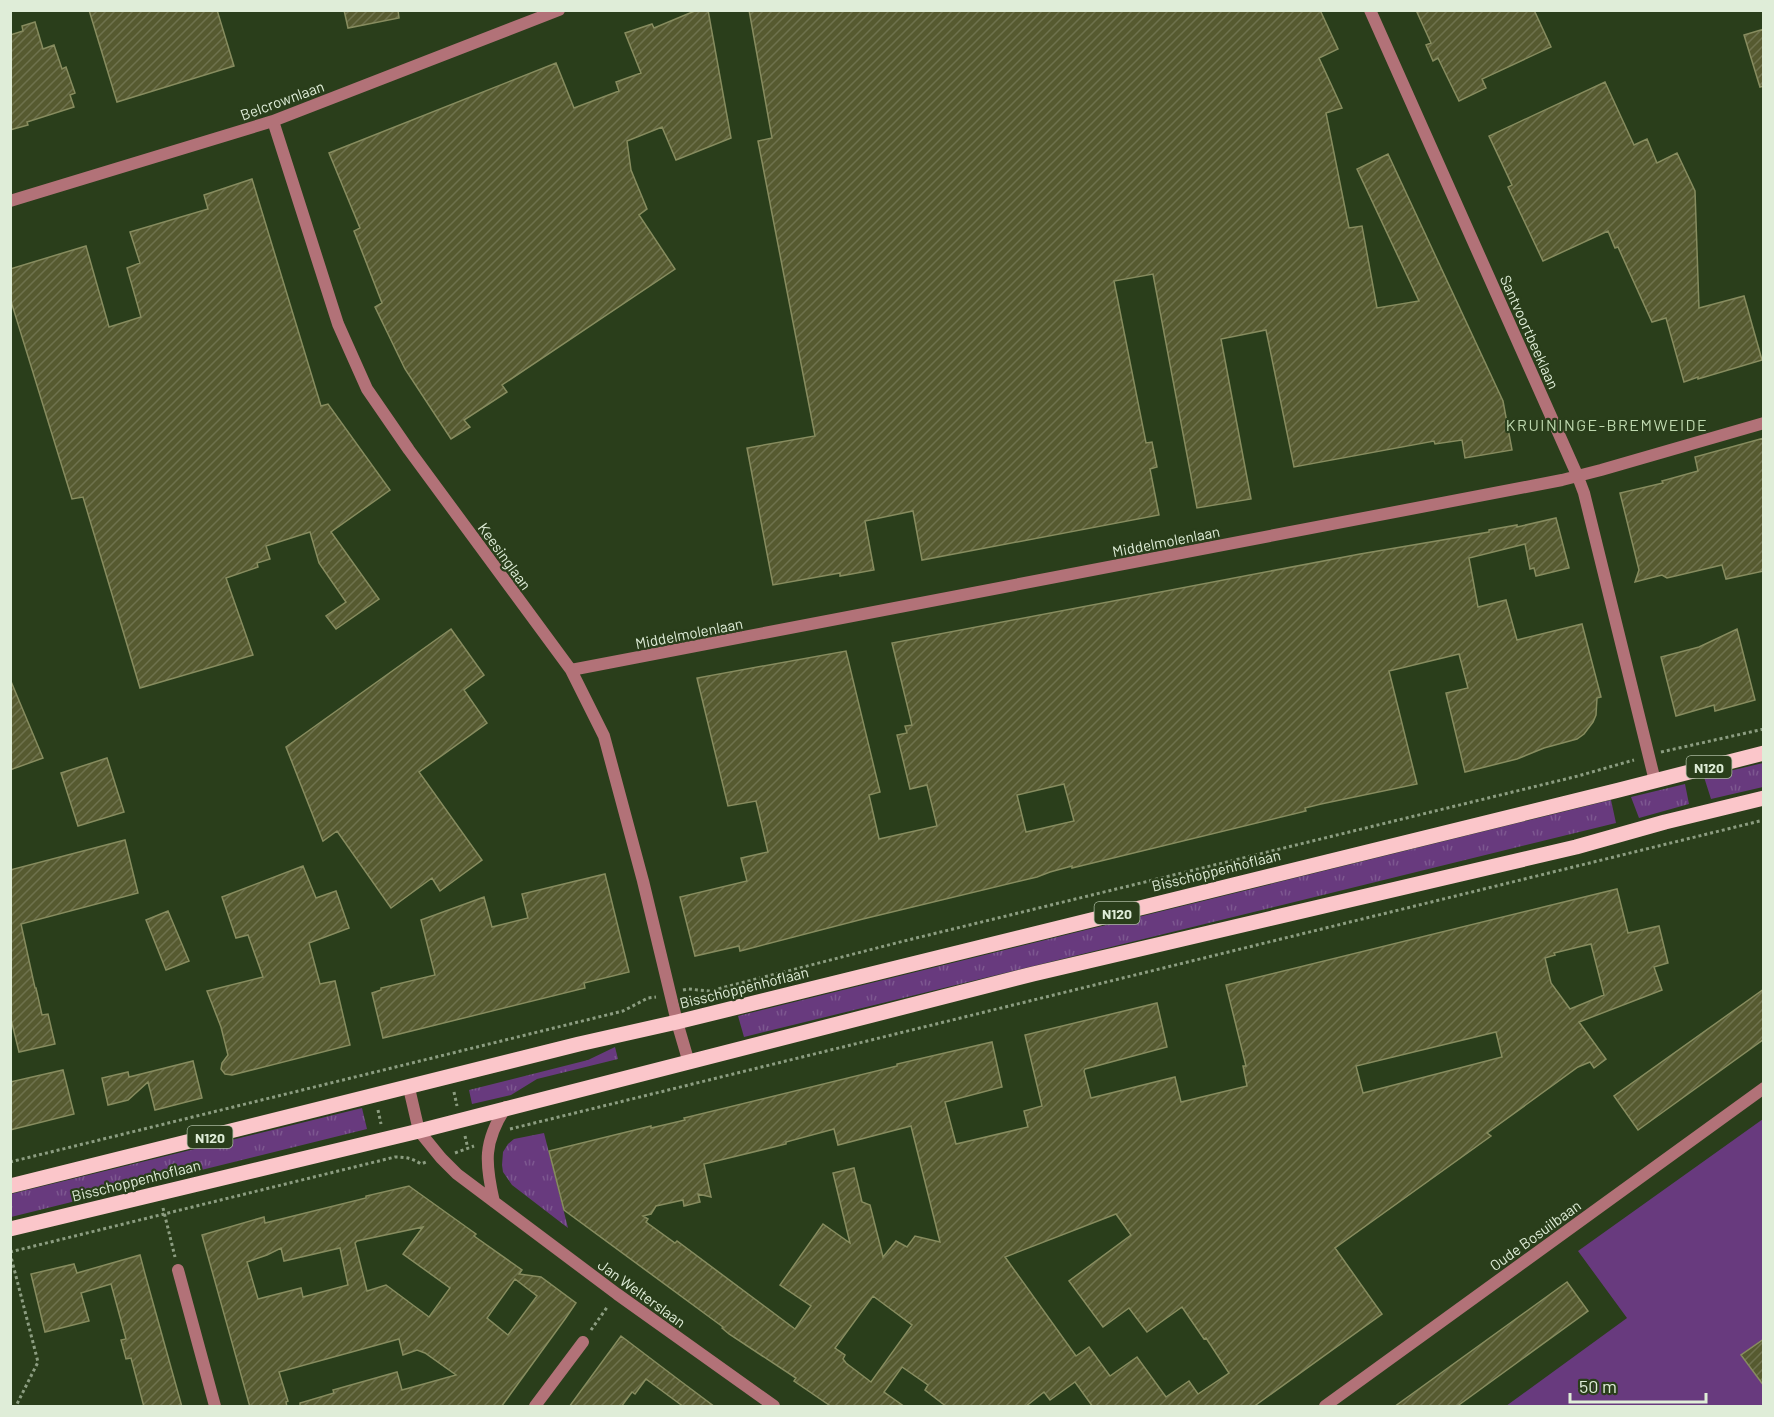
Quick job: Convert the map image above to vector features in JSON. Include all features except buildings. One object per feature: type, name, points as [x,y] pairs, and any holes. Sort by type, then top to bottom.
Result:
[{"type":"main road","name":"Bisschoppenhoflaan","points":[[10,1186],[1764,753]]},
{"type":"main road","name":"Bisschoppenhoflaan","points":[[10,1229],[419,1131],[1033,974],[1576,847],[1764,798]]},
{"type":"street","name":"Belcrownlaan","points":[[10,201],[273,121],[559,10]]},
{"type":"street","name":"Santvoortbeeklaan","points":[[1371,10],[1584,493],[1656,781]]},
{"type":"street","name":"Keesinglaan","points":[[273,121],[338,324],[367,388],[409,450],[571,670],[604,736],[643,881],[677,1022]]},
{"type":"street","name":"Middelmolenlaan","points":[[571,670],[1578,477],[1764,423]]},
{"type":"street","name":"Bisschoppenhoflaan","points":[[677,1022],[689,1062]]},
{"type":"street","name":"Jan Welterslaan","points":[[409,1088],[419,1131],[457,1174],[617,1294],[774,1407]]},
{"type":"street","name":"Oude Bosuilbaan","points":[[1325,1407],[1764,1089]]},
{"type":"street","points":[[494,1202],[487,1168],[489,1147],[495,1127],[506,1107]]},
{"type":"street","points":[[178,1270],[215,1407]]},
{"type":"street","points":[[535,1407],[583,1341]]},
{"type":"path","points":[[10,1162],[614,1014],[648,998],[688,989],[710,991],[1578,776],[1650,755],[1764,729]]},
{"type":"path","points":[[16,1407],[38,1362],[10,1253],[389,1158],[405,1157],[421,1164],[468,1149],[510,1129],[1764,820]]},
{"type":"path","points":[[450,1077],[468,1149]]},
{"type":"path","points":[[375,1096],[389,1158]]},
{"type":"path","points":[[159,1193],[178,1270]]},
{"type":"path","points":[[583,1341],[617,1294]]},
{"type":"green space","points":[[1763,763],[1763,787],[1711,799],[1704,777]]},
{"type":"green space","points":[[1685,784],[1689,804],[1639,818],[1631,797]]},
{"type":"green space","points":[[1611,800],[1616,823],[744,1037],[738,1016]]},
{"type":"green space","points":[[615,1047],[618,1059],[537,1079],[511,1095],[472,1104],[469,1090],[588,1060]]},
{"type":"green space","points":[[362,1108],[367,1129],[11,1217],[11,1194]]},
{"type":"green space","points":[[1763,1119],[1763,1406],[1506,1406],[1627,1318],[1578,1251]]},
{"type":"green space","points":[[544,1133],[568,1228],[512,1185],[503,1172],[503,1152],[508,1144],[514,1139]]},
{"type":"district","name":"KRUININGE-BREMWEIDE","points":[[1607,424]]}]
